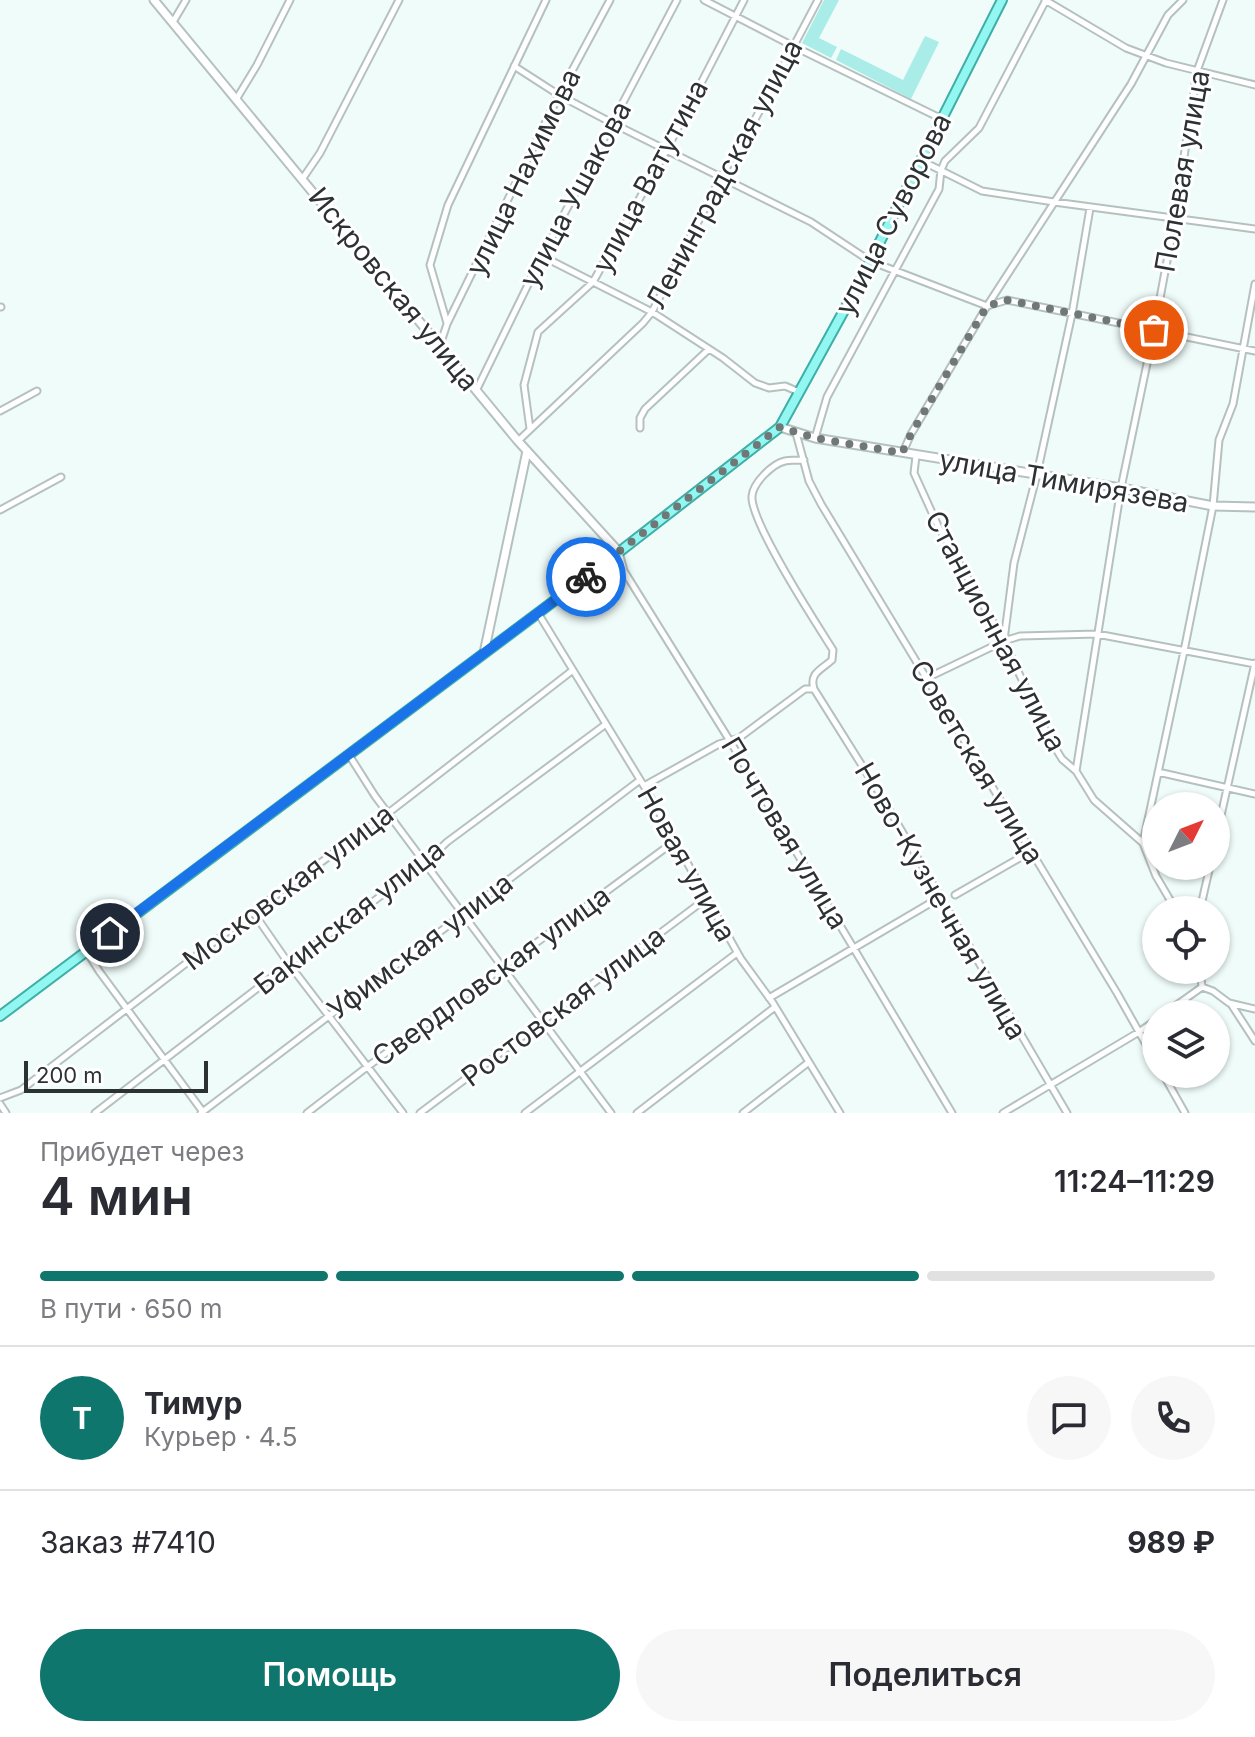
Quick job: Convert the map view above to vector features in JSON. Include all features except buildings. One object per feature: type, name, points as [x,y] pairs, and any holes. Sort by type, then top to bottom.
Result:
[{"type":"main road","name":"Искровская улица","points":[[154,0],[518,441],[619,552]]},
{"type":"main road","name":"улица Суворова","points":[[780,427],[870,261],[1002,0]]},
{"type":"main road","name":"улица Тимирязева","points":[[780,427],[815,438],[916,456],[1121,488],[1213,506],[1255,507]]},
{"type":"main road","points":[[0,1016],[619,552],[780,427]]},
{"type":"main road","points":[[484,653],[527,451]]},
{"type":"street","points":[[172,23],[186,0]]},
{"type":"street","points":[[237,98],[290,0]]},
{"type":"street","points":[[303,178],[320,153],[399,0]]},
{"type":"street","points":[[447,324],[430,265],[448,205],[546,0]]},
{"type":"street","name":"улица Нахимова","points":[[440,345],[447,324],[559,95],[610,0]]},
{"type":"street","name":"улица Ушакова","points":[[477,389],[542,256],[677,0]]},
{"type":"street","points":[[704,0],[942,119]]},
{"type":"street","name":"улица Ватутина","points":[[531,430],[524,385],[538,332],[593,282],[666,151],[744,0]]},
{"type":"street","name":"Ленинградская улица","points":[[518,441],[652,312],[721,177],[818,0]]},
{"type":"street","points":[[815,438],[827,397],[939,189],[945,161],[979,128],[1045,0],[1126,48],[1166,63],[1255,85]]},
{"type":"street","points":[[902,453],[987,306],[1131,84],[1168,15],[1183,0]]},
{"type":"street","name":"Полевая улица","points":[[1076,771],[1121,488],[1154,330],[1197,71],[1223,0]]},
{"type":"street","points":[[514,66],[559,95],[612,123],[811,222],[870,261],[987,306],[1007,300],[1255,351]]},
{"type":"street","points":[[921,160],[982,191],[1255,229]]},
{"type":"street","points":[[1004,641],[1014,563],[1072,314],[1090,208]]},
{"type":"street","points":[[542,256],[652,312],[755,383],[769,388],[785,386],[799,392]]},
{"type":"street","points":[[1154,792],[1213,506],[1219,440],[1233,404],[1255,284]]},
{"type":"street","points":[[640,428],[640,418],[645,409],[709,349]]},
{"type":"street","points":[[0,411],[37,391]]},
{"type":"street","name":"Советская улица","points":[[796,433],[809,481],[821,504],[1142,1037]]},
{"type":"street","name":"Станционная улица","points":[[916,456],[914,473],[939,528],[1004,641],[1048,736],[1094,800],[1142,842]]},
{"type":"street","points":[[804,460],[782,461],[776,465],[753,489],[751,500],[790,579],[833,650],[832,660],[813,675],[811,681],[814,689]]},
{"type":"street","points":[[0,510],[61,477]]},
{"type":"street","name":"Почтовая улица","points":[[619,552],[624,571],[730,741],[952,1113]]},
{"type":"street","name":"Новая улица","points":[[538,613],[642,783],[737,953],[775,1007],[840,1113]]},
{"type":"street","points":[[927,678],[1020,636],[1097,634],[1255,664],[1226,792]]},
{"type":"street","name":"Московская улица","points":[[0,1101],[21,1090],[573,670]]},
{"type":"street","name":"Уфимская улица","points":[[203,1113],[463,914],[642,783],[719,744],[739,738],[805,689],[814,689]]},
{"type":"street","name":"Ново-Кузнечная улица","points":[[814,689],[883,799],[1067,1113]]},
{"type":"street","name":"Бакинская улица","points":[[95,1113],[425,863],[447,842],[606,724]]},
{"type":"street","points":[[349,754],[387,814],[611,1113]]},
{"type":"street","points":[[1158,772],[1255,794]]},
{"type":"street","name":"Свердловская улица","points":[[307,1113],[675,841]]},
{"type":"street","points":[[955,895],[1030,852]]},
{"type":"street","name":"Ростовская улица","points":[[420,1113],[707,898]]},
{"type":"street","points":[[769,998],[939,898]]},
{"type":"street","points":[[253,912],[403,1113]]},
{"type":"street","points":[[87,951],[203,1113]]},
{"type":"street","points":[[525,1113],[737,953]]},
{"type":"street","points":[[1202,987],[1231,1004],[1255,1041]]},
{"type":"street","points":[[1184,1000],[1202,987]]},
{"type":"street","points":[[1231,1004],[1255,1009]]},
{"type":"street","points":[[637,1113],[775,1007]]},
{"type":"street","points":[[1003,1113],[1142,1030]]},
{"type":"street","points":[[743,1113],[809,1062]]},
{"type":"street","points":[[1171,1088],[1185,1113]]},
{"type":"street","points":[[0,1101],[6,1113]]},
{"type":"shaded area","points":[[824,0],[839,0],[819,38],[837,47],[831,58],[802,43]]},
{"type":"shaded area","points":[[925,36],[939,42],[911,99],[836,60],[841,49],[903,80]]},
{"type":"way so far","points":[[586,577],[780,427],[815,438],[902,453],[987,306],[1007,300],[1154,330]]},
{"type":"route","points":[[110,933],[586,577]]}]
